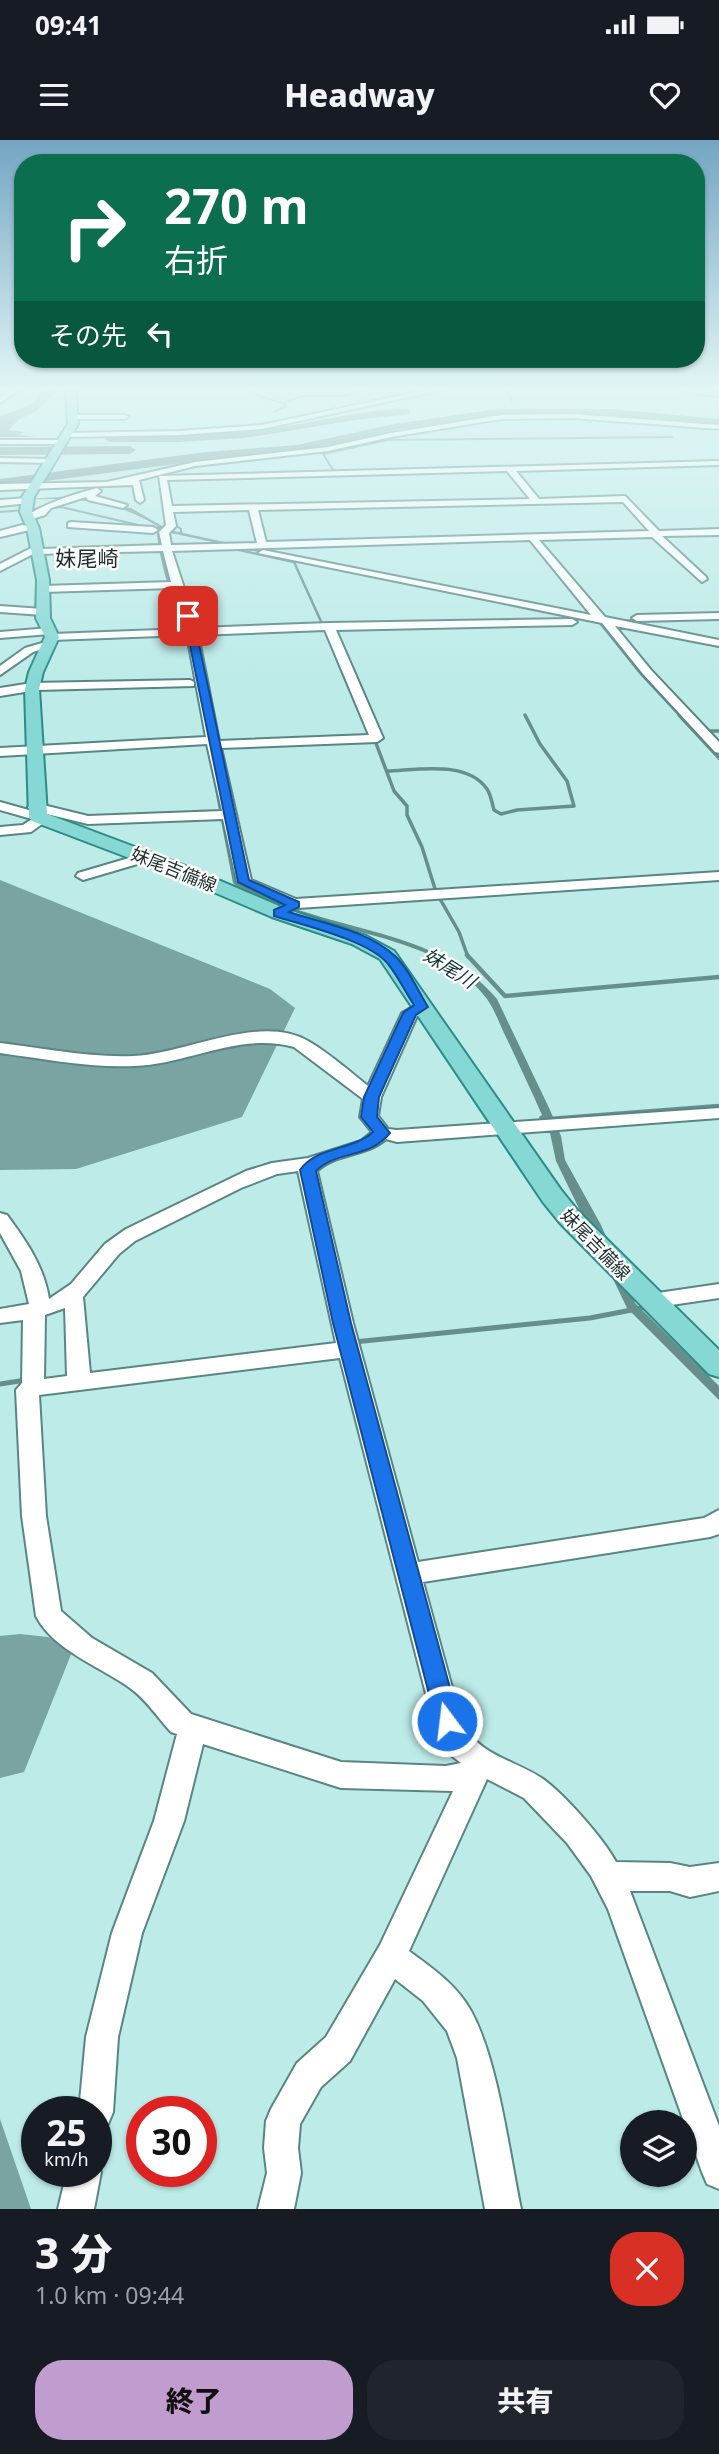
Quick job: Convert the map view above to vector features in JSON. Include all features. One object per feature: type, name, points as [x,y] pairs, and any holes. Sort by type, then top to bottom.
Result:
[{"type":"main road","points":[[36,487],[29,522],[43,589],[46,634],[32,688],[38,814]]},
{"type":"main road","name":"妹尾吉備線","points":[[38,814],[287,908],[353,937],[393,960],[421,1007],[536,1175],[569,1217],[719,1367]]},
{"type":"street","points":[[0,534],[29,522],[47,508],[83,497],[105,487]]},
{"type":"street","points":[[138,487],[140,500]]},
{"type":"street","points":[[71,525],[163,531],[171,526],[164,487]]},
{"type":"street","points":[[524,487],[537,502]]},
{"type":"street","points":[[83,497],[123,505]]},
{"type":"street","points":[[169,509],[625,499],[656,535],[702,579]]},
{"type":"street","points":[[0,503],[29,522],[104,548],[719,532]]},
{"type":"street","points":[[253,509],[262,545]]},
{"type":"street","points":[[2,554],[29,522]]},
{"type":"street","points":[[0,568],[29,522]]},
{"type":"street","points":[[104,548],[109,526]]},
{"type":"street","points":[[163,531],[160,546],[190,632],[210,742],[244,882],[287,908],[437,894],[719,876]]},
{"type":"street","points":[[187,537],[719,643]]},
{"type":"street","points":[[533,538],[545,556],[647,672],[719,749]]},
{"type":"street","points":[[43,589],[172,585]]},
{"type":"street","points":[[0,608],[46,634]]},
{"type":"street","points":[[0,635],[719,616]]},
{"type":"street","points":[[0,752],[210,742],[375,739],[325,627]]},
{"type":"street","points":[[0,640],[46,634]]},
{"type":"street","points":[[0,672],[46,634]]},
{"type":"street","points":[[0,692],[32,688],[190,684]]},
{"type":"street","points":[[0,806],[88,820],[227,815]]},
{"type":"street","points":[[0,831],[26,829],[38,814]]},
{"type":"street","points":[[83,876],[146,857]]},
{"type":"street","points":[[421,1007],[410,1013],[372,1097],[369,1117],[382,1133],[397,1136],[719,1113]]},
{"type":"street","points":[[0,1048],[138,1061],[276,1036],[300,1043],[372,1097]]},
{"type":"street","points":[[0,1316],[37,1310],[72,1295],[120,1241],[259,1174],[298,1164],[311,1164],[357,1150],[382,1133]]},
{"type":"street","points":[[311,1164],[307,1170],[349,1344],[447,1721],[458,1744],[479,1768],[534,1790],[577,1833],[607,1876],[621,1904],[719,2172]]},
{"type":"street","points":[[0,1219],[29,1261],[37,1281],[33,1382],[27,1390],[34,1516],[49,1616],[83,1646],[142,1681],[181,1723],[193,1728],[341,1775],[446,1779],[479,1768]]},
{"type":"street","points":[[651,1301],[719,1291]]},
{"type":"street","points":[[72,1295],[75,1301],[79,1379]]},
{"type":"street","points":[[33,1382],[79,1379],[349,1344]]},
{"type":"street","points":[[409,1574],[710,1527],[719,1520]]},
{"type":"street","points":[[97,2096],[102,2037],[127,1933],[169,1821],[193,1728]]},
{"type":"street","points":[[276,2209],[284,2173],[281,2148],[283,2121],[309,2075],[338,2049],[391,1956],[479,1768]]},
{"type":"street","points":[[607,1876],[670,1877],[690,1882],[719,1877]]},
{"type":"street","points":[[391,1956],[434,1990],[459,2021],[473,2058],[503,2209]]},
{"type":"street","points":[[76,2209],[81,2187]]},
{"type":"shaded area","name":"妹尾川","points":[[72,496],[131,508],[162,526],[243,884],[307,913],[376,932],[442,956],[471,974],[497,999],[561,1136],[565,1160],[601,1225],[635,1303],[719,1386],[719,1400],[627,1308],[556,1161],[550,1133],[546,1133],[539,1117],[542,1115],[487,999],[470,981],[428,954],[277,906],[247,894],[233,883],[183,623],[165,575],[157,526],[119,508],[100,503],[61,499],[0,501]]},
{"type":"shaded area","points":[[0,880],[270,989],[295,1008],[242,1117],[76,1169],[0,1170]]},
{"type":"shaded area","points":[[20,1634],[48,1637],[74,1647],[24,1772],[0,1778],[0,1636]]},
{"type":"shaded area","points":[[0,2119],[21,2187],[23,2187],[31,2209],[0,2209]]},
{"type":"waterway","points":[[0,512],[61,507],[147,527]]},
{"type":"waterway","points":[[174,524],[181,529],[181,534]]},
{"type":"waterway","points":[[175,533],[168,531],[181,534]]},
{"type":"waterway","points":[[181,534],[232,545]]},
{"type":"waterway","points":[[230,548],[294,562],[324,628]]},
{"type":"waterway","points":[[244,548],[266,552]]},
{"type":"waterway","points":[[676,558],[698,578]]},
{"type":"waterway","points":[[618,621],[641,620]]},
{"type":"waterway","points":[[600,623],[641,674],[681,717]]},
{"type":"waterway","points":[[387,771],[441,769],[467,774],[487,789],[494,810],[501,814],[517,810],[574,806],[567,781],[540,744],[525,715]]},
{"type":"waterway","points":[[679,715],[719,758]]},
{"type":"waterway","points":[[709,731],[719,731]]},
{"type":"waterway","points":[[374,738],[394,791],[407,806],[407,815],[422,847],[436,892],[459,932],[467,955]]},
{"type":"waterway","points":[[467,955],[505,996],[719,977]]},
{"type":"waterway","points":[[549,1119],[719,1106]]},
{"type":"waterway","points":[[354,1342],[590,1318],[642,1308]]},
{"type":"waterway","points":[[0,1384],[26,1380]]},
{"type":"district","name":"妹尾崎","points":[[87,558]]},
{"type":"route","points":[[188,616],[194,632],[217,760],[244,882],[295,904],[279,913],[353,937],[383,952],[393,960],[421,1007],[410,1013],[372,1097],[369,1117],[382,1133],[368,1145],[317,1160],[307,1170],[342,1323],[447,1721]]}]
